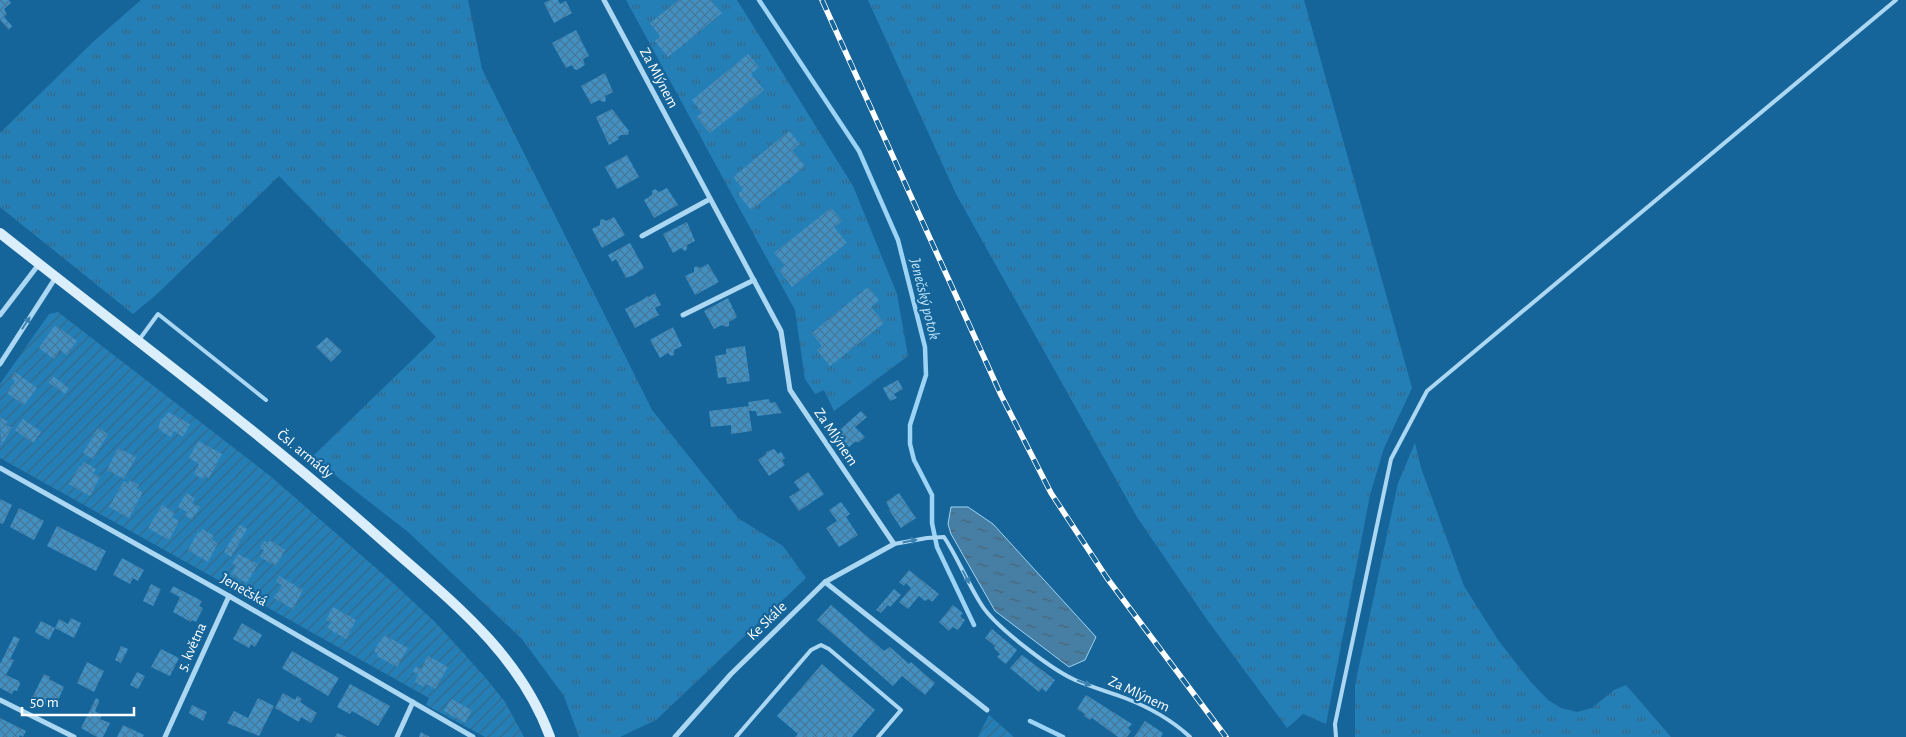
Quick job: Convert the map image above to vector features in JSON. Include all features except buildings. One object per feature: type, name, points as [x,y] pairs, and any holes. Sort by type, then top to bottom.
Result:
[{"type":"main road","name":"Čsl. armády","points":[[0,233],[330,493],[464,612],[493,643],[525,683],[543,717],[550,737]]},
{"type":"street","name":"Za Mlýnem","points":[[604,0],[782,331],[790,390],[894,544]]},
{"type":"street","points":[[642,236],[710,199]]},
{"type":"street","points":[[0,315],[39,264]]},
{"type":"street","points":[[0,364],[56,277]]},
{"type":"street","points":[[683,315],[754,280]]},
{"type":"street","name":"Jenečská","points":[[0,468],[229,596],[473,737]]},
{"type":"street","name":"Ke Skále","points":[[676,737],[731,674],[825,582],[894,544]]},
{"type":"street","points":[[825,582],[986,710]]},
{"type":"street","name":"5. května","points":[[165,737],[229,596]]},
{"type":"street","points":[[0,700],[74,737]]},
{"type":"street","points":[[397,737],[413,702]]},
{"type":"lane","points":[[1336,737],[1336,724],[1391,459],[1427,391],[1896,0]]},
{"type":"lane","points":[[138,341],[158,314],[266,400]]},
{"type":"lane","name":"Za Mlýnem","points":[[894,544],[941,536],[946,540],[981,606],[991,618],[1031,651],[1074,680],[1126,698],[1153,711],[1183,730],[1190,737]]},
{"type":"lane","points":[[736,737],[811,650],[821,645],[829,649],[901,710],[878,737]]},
{"type":"green space","points":[[141,0],[468,0],[482,69],[652,410],[738,518],[783,546],[806,578],[656,720],[620,737],[579,737],[564,696],[522,639],[408,532],[312,457],[436,337],[279,176],[157,294],[133,314],[0,207],[0,133],[94,41]]},
{"type":"green space","points":[[626,0],[737,0],[853,186],[897,294],[908,356],[834,411],[824,390],[815,394],[805,379],[795,310]]},
{"type":"green space","points":[[868,0],[1304,0],[1412,388],[1384,448],[1370,495],[1326,724],[1303,714],[1287,728],[1208,621],[1137,517],[956,194]]},
{"type":"green space","points":[[58,312],[269,475],[392,582],[436,623],[485,677],[505,702],[524,737],[485,737],[426,705],[429,698],[0,458],[0,384],[49,314]]},
{"type":"green space","points":[[1415,443],[1421,468],[1464,586],[1498,640],[1530,681],[1548,700],[1561,708],[1577,712],[1592,708],[1614,690],[1626,685],[1671,737],[1355,737],[1355,685],[1398,483]]},
{"type":"green space","points":[[989,715],[1014,737],[978,737]]},
{"type":"water","points":[[951,507],[968,507],[993,524],[1096,637],[1085,660],[1069,667],[995,611],[951,534],[948,524]]},
{"type":"waterway","name":"Jenečský potok","points":[[759,0],[859,151],[898,240],[925,347],[926,375],[910,425],[910,444],[914,460],[932,495],[932,523],[937,547],[974,625]]},
{"type":"waterway","name":"Jenečský potok","points":[[1030,721],[1063,737]]},
{"type":"railway","points":[[822,0],[1001,395],[1051,493],[1107,578],[1226,737]]}]
